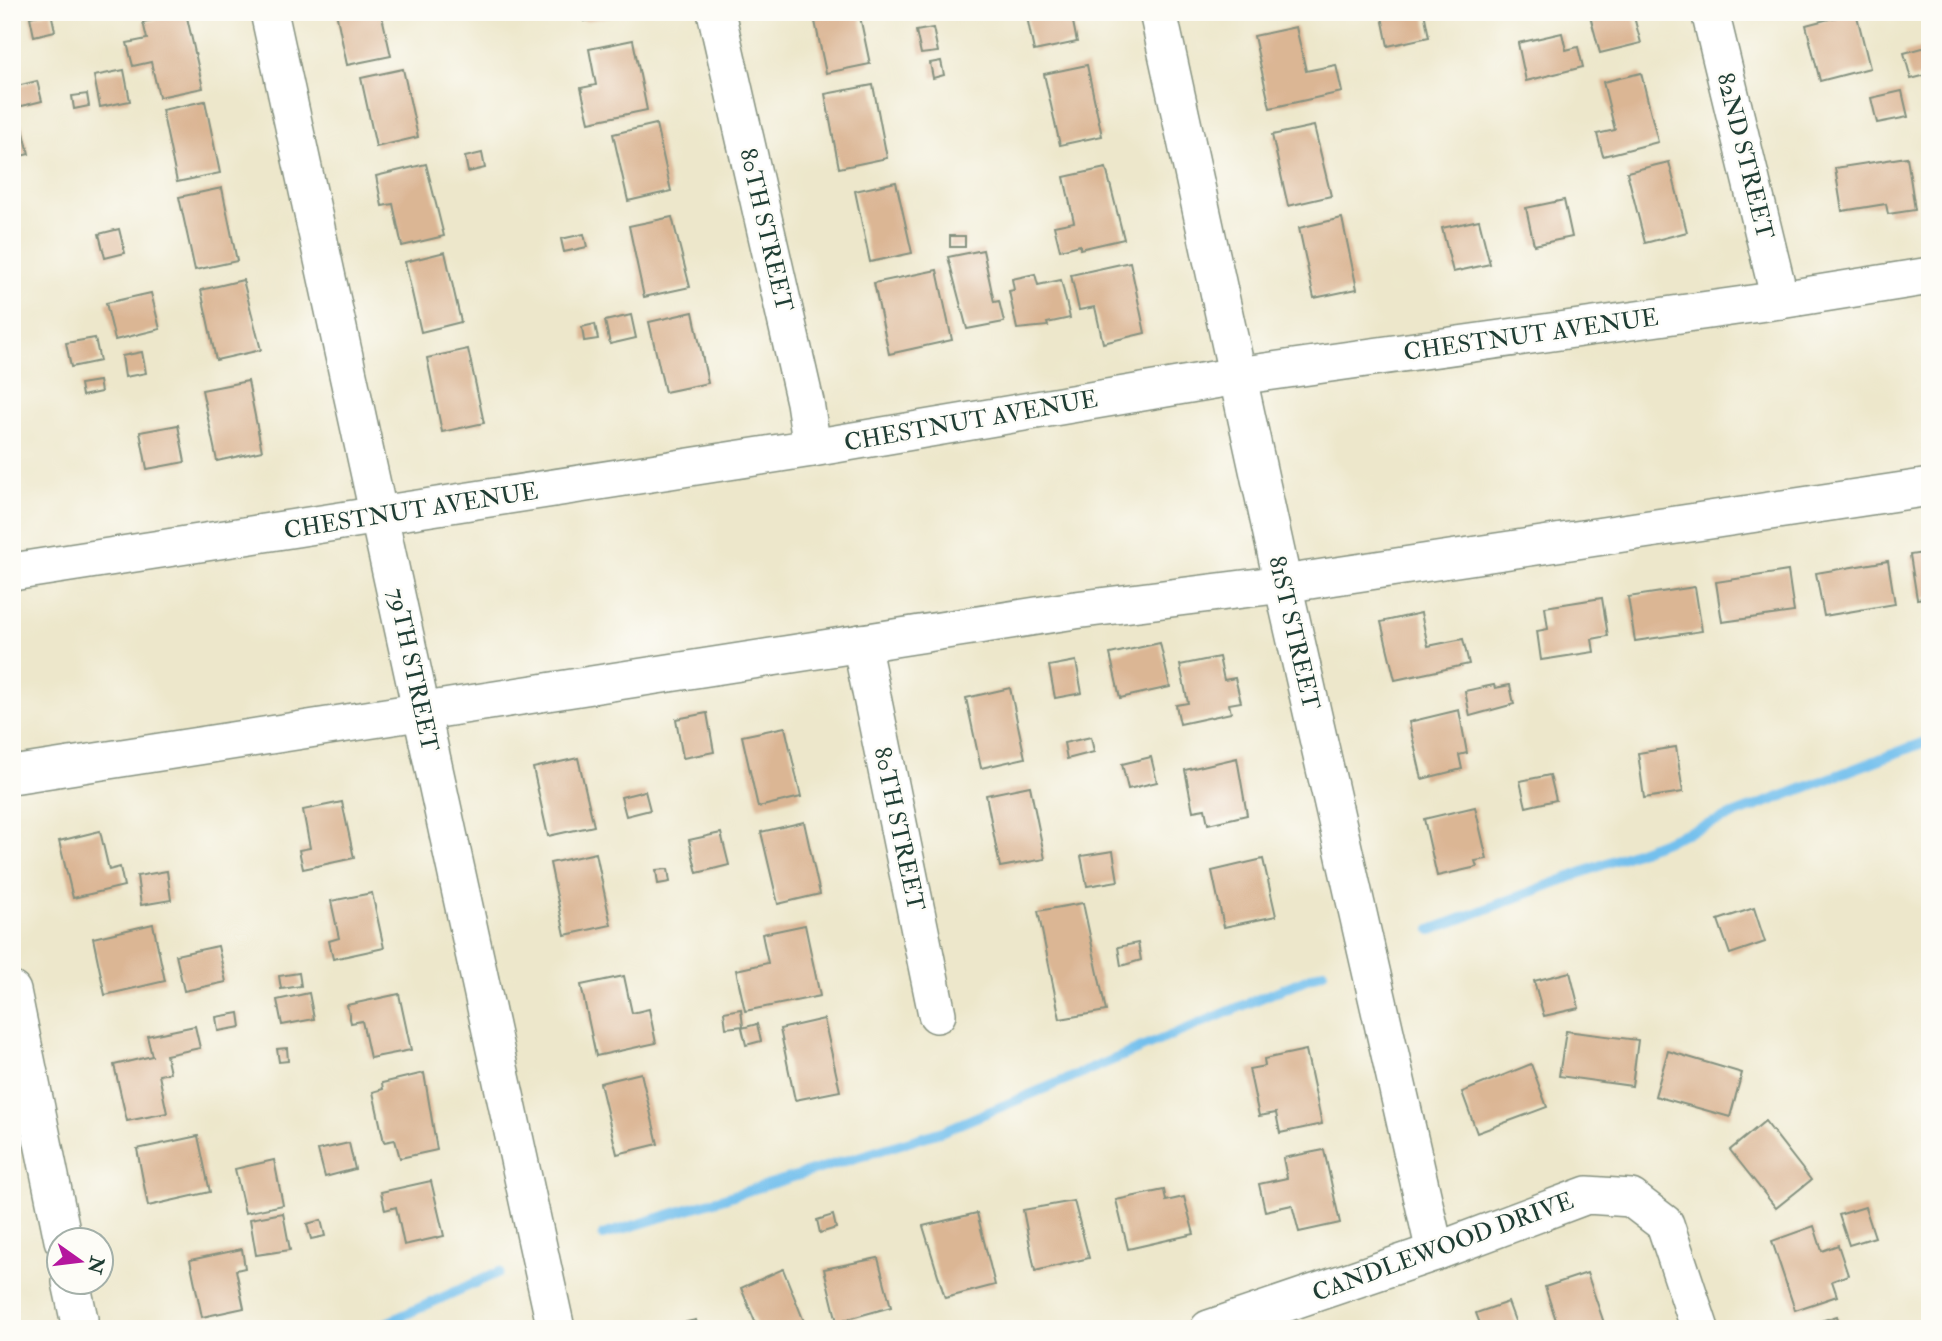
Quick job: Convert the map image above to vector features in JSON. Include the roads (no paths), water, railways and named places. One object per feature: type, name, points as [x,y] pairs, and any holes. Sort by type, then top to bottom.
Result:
[{"type":"street","name":"79TH STREET","points":[[269,12],[556,1329]]},
{"type":"street","name":"80TH STREET","points":[[716,12],[805,402],[812,448]]},
{"type":"street","name":"81ST STREET","points":[[1158,12],[1283,584],[1435,1252]]},
{"type":"street","name":"82ND STREET","points":[[1710,12],[1780,300]]},
{"type":"street","name":"CHESTNUT AVENUE","points":[[12,572],[812,448],[1237,376],[1780,300],[1930,276]]},
{"type":"street","points":[[12,775],[1075,610],[1283,584],[1930,487]]},
{"type":"street","name":"80TH STREET","points":[[861,643],[937,1014]]},
{"type":"street","points":[[12,991],[60,1226]]},
{"type":"street","name":"CANDLEWOOD DRIVE","points":[[1220,1326],[1435,1252],[1587,1195],[1631,1198],[1665,1224],[1700,1329]]},
{"type":"street","points":[[74,1296],[79,1319]]},
{"type":"waterway","points":[[1431,930],[1930,740]]},
{"type":"waterway","points":[[603,1235],[943,1131],[1323,972]]},
{"type":"waterway","points":[[373,1329],[499,1272]]}]
